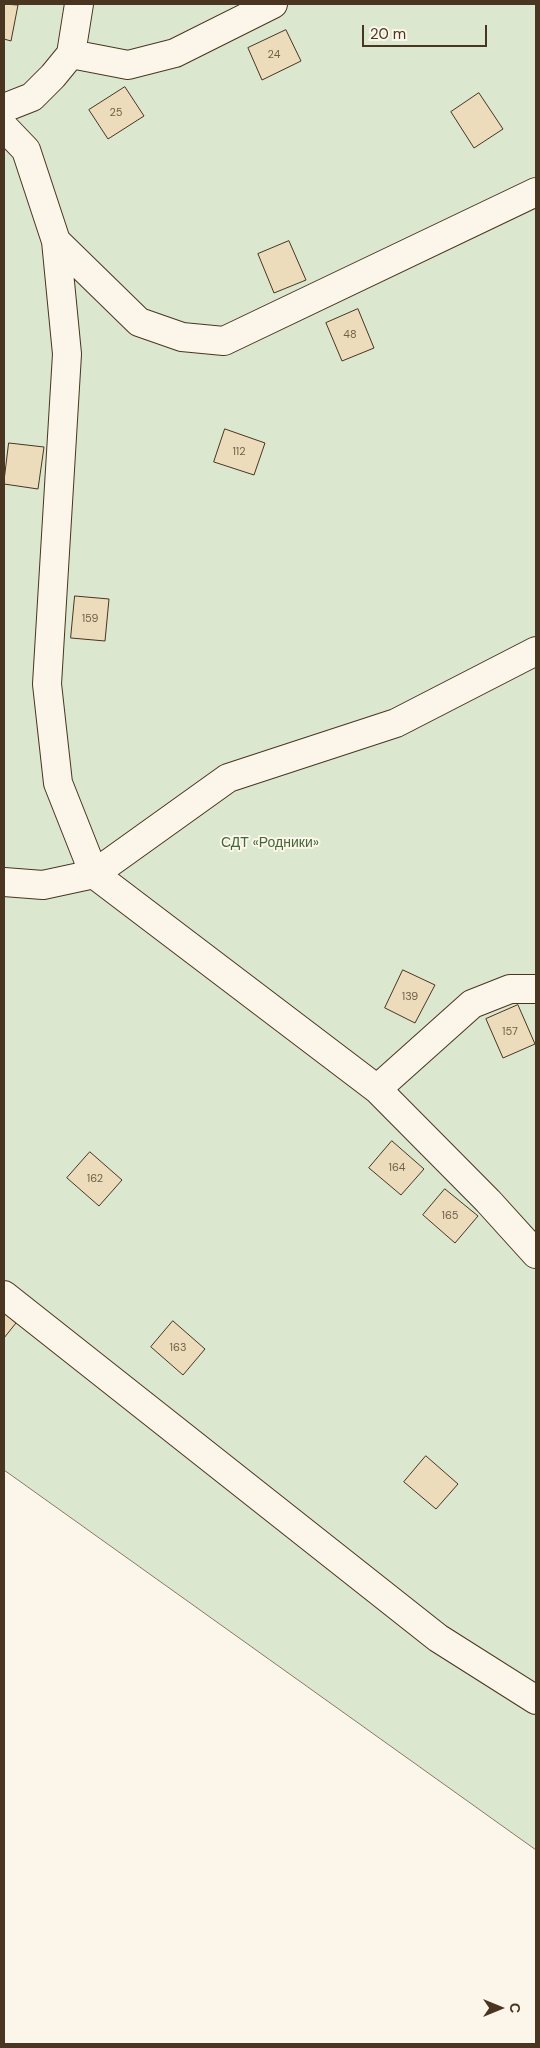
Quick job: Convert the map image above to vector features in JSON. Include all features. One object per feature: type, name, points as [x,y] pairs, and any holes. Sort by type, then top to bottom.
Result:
[{"type":"lane","points":[[4,108],[32,97],[71,54],[79,4]]},
{"type":"lane","points":[[71,54],[128,65],[175,52],[273,4]]},
{"type":"lane","points":[[4,127],[26,150],[56,241],[67,354],[47,684],[58,783],[94,874],[377,1089],[488,1201],[536,1254]]},
{"type":"lane","points":[[56,241],[139,322],[182,337],[224,341],[536,192]]},
{"type":"lane","points":[[4,882],[44,885],[94,874],[228,778],[396,723],[536,651]]},
{"type":"lane","points":[[377,1089],[472,1004],[510,989],[536,989]]},
{"type":"lane","points":[[4,1295],[438,1638],[536,1700]]},
{"type":"green space","name":"СДТ «Родники»","points":[[4,4],[536,4],[536,1850],[4,1470]]},
{"type":"building","points":[[4,4],[18,5],[11,41],[4,39]]},
{"type":"building","points":[[286,30],[301,61],[262,80],[248,48]]},
{"type":"building","points":[[125,87],[144,116],[108,139],[89,110]]},
{"type":"building","points":[[479,93],[503,129],[474,148],[451,112]]},
{"type":"building","points":[[289,241],[306,280],[274,293],[258,254]]},
{"type":"building","points":[[358,309],[374,348],[342,361],[326,323]]},
{"type":"building","points":[[225,429],[265,443],[254,475],[214,462]]},
{"type":"building","points":[[9,443],[44,447],[38,489],[4,484]]},
{"type":"building","points":[[75,596],[109,599],[105,641],[71,638]]},
{"type":"building","points":[[403,970],[435,985],[415,1023],[385,1008]]},
{"type":"building","points":[[518,1005],[535,1044],[503,1058],[486,1019]]},
{"type":"building","points":[[392,1141],[424,1169],[401,1195],[369,1168]]},
{"type":"building","points":[[90,1152],[122,1180],[99,1206],[67,1178]]},
{"type":"building","points":[[445,1189],[478,1216],[455,1243],[423,1215]]},
{"type":"building","points":[[4,1313],[16,1323],[4,1338]]},
{"type":"building","points":[[173,1321],[205,1349],[183,1375],[151,1347]]},
{"type":"building","points":[[426,1456],[458,1484],[436,1509],[404,1482]]}]
